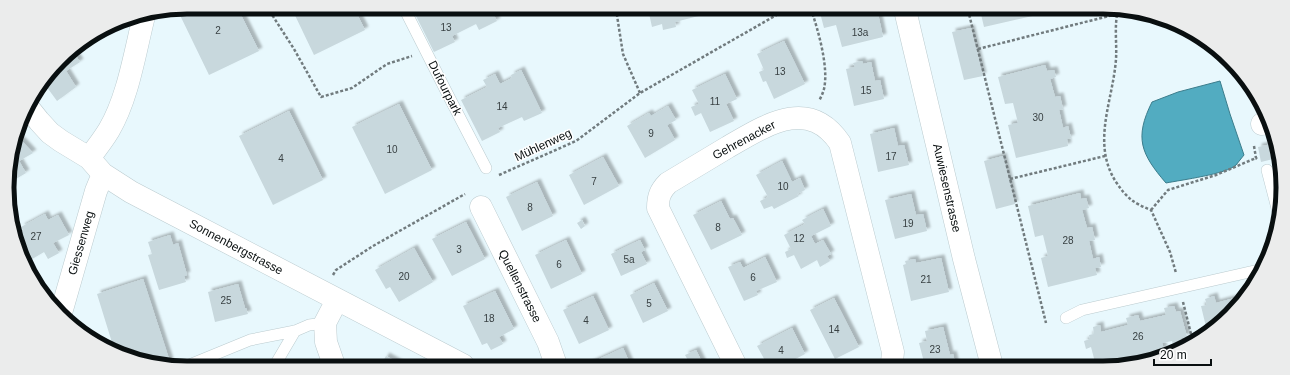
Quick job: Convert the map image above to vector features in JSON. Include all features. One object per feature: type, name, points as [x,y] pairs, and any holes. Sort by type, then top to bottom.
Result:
[{"type":"street","name":"Auwiesenstrasse","points":[[906,14],[964,259],[991,361]]},
{"type":"street","name":"Giessenweg","points":[[63,308],[96,191],[96,166],[120,107],[143,20]]},
{"type":"street","name":"Sonnenbergstrasse","points":[[32,112],[50,133],[131,192],[455,361]]},
{"type":"street","name":"Gehrenacker","points":[[734,361],[658,208],[658,198],[662,189],[668,183],[765,126],[784,119],[798,118],[812,120],[828,129],[840,143],[893,352],[892,361]]},
{"type":"street","name":"Quellenstrasse","points":[[475,199],[548,342],[555,361]]},
{"type":"street","points":[[333,361],[326,342],[325,323],[337,300]]},
{"type":"lane","name":"Dufourpark","points":[[407,14],[486,168]]},
{"type":"lane","points":[[1267,170],[1276,203]]},
{"type":"lane","points":[[1066,318],[1082,310],[1255,271]]},
{"type":"lane","points":[[199,361],[250,340],[295,331],[309,325],[325,323]]},
{"type":"lane","points":[[277,361],[295,331]]},
{"type":"path","points":[[272,14],[294,49],[321,97],[352,88],[387,64],[426,51]]},
{"type":"path","points":[[617,14],[623,54],[640,93]]},
{"type":"path","name":"Mühlenweg","points":[[497,176],[576,141],[640,93],[778,14]]},
{"type":"path","points":[[812,120],[824,89],[825,72],[817,27],[813,14]]},
{"type":"path","points":[[969,14],[1046,323]]},
{"type":"path","points":[[978,49],[1109,14]]},
{"type":"path","points":[[1117,14],[1116,60],[1105,118],[1105,156],[1112,174],[1123,191],[1136,204],[1151,210],[1170,252],[1192,336]]},
{"type":"path","points":[[1254,146],[1256,158],[1260,168],[1267,170]]},
{"type":"path","points":[[1010,179],[1105,156]]},
{"type":"path","points":[[1151,210],[1168,190],[1216,175],[1256,158]]},
{"type":"path","points":[[332,277],[336,270],[373,246],[475,199]]},
{"type":"water","points":[[1220,81],[1244,155],[1236,165],[1223,171],[1166,183],[1157,173],[1146,154],[1143,145],[1143,126],[1152,102],[1178,92]]},
{"type":"building","points":[[179,14],[240,14],[259,51],[209,75]]},
{"type":"building","points":[[294,14],[357,14],[365,30],[314,55]]},
{"type":"building","points":[[415,14],[493,14],[497,21],[479,30],[476,24],[452,36],[455,42],[434,52]]},
{"type":"building","points":[[649,14],[706,14],[675,22],[676,27],[663,30],[662,24],[652,27]]},
{"type":"building","points":[[820,14],[878,14],[883,37],[842,47],[836,25],[824,28]]},
{"type":"building","points":[[981,14],[1037,15],[984,27]]},
{"type":"building","points":[[971,28],[983,76],[964,80],[952,32]]},
{"type":"building","points":[[784,41],[805,84],[774,99],[766,81],[763,82],[759,72],[764,70],[757,54]]},
{"type":"building","points":[[75,55],[80,62],[66,71],[76,87],[57,101],[46,87],[57,73]]},
{"type":"building","points":[[862,61],[863,64],[871,62],[875,81],[880,80],[884,99],[854,106],[846,69],[855,67],[853,63]]},
{"type":"building","points":[[1045,65],[1047,71],[1054,70],[1056,77],[1050,79],[1055,97],[1060,96],[1063,109],[1059,110],[1063,128],[1068,126],[1071,138],[1067,139],[1068,146],[1016,158],[1008,125],[1018,123],[1013,103],[1005,104],[998,77]]},
{"type":"building","points":[[521,70],[542,113],[524,121],[522,117],[498,128],[500,132],[482,141],[461,100],[487,87],[483,80],[495,74],[500,84],[512,78],[511,75]]},
{"type":"building","points":[[725,74],[737,99],[726,104],[734,121],[710,132],[701,113],[695,116],[691,107],[699,104],[692,90]]},
{"type":"building","points":[[399,104],[432,170],[385,194],[352,127]]},
{"type":"building","points":[[668,106],[676,120],[667,125],[675,140],[645,158],[627,126],[649,113],[651,116]]},
{"type":"building","points":[[289,111],[323,180],[273,205],[239,136]]},
{"type":"building","points":[[894,128],[898,146],[904,145],[909,165],[878,172],[870,134]]},
{"type":"building","points":[[21,140],[33,153],[19,161],[26,173],[14,180],[15,165]]},
{"type":"building","points":[[1270,144],[1276,172],[1273,159],[1261,162],[1258,147]]},
{"type":"building","points":[[1003,156],[1015,204],[996,209],[984,161]]},
{"type":"building","points":[[603,157],[619,186],[584,205],[569,175]]},
{"type":"building","points":[[782,161],[792,182],[800,178],[805,190],[797,194],[799,196],[774,209],[772,206],[764,209],[760,201],[768,197],[756,175]]},
{"type":"building","points":[[537,182],[553,216],[522,231],[506,197]]},
{"type":"building","points":[[1080,193],[1081,199],[1086,198],[1089,208],[1082,210],[1087,228],[1092,227],[1095,240],[1089,241],[1093,259],[1099,257],[1101,267],[1095,268],[1097,275],[1048,287],[1041,258],[1048,256],[1043,235],[1035,237],[1028,206]]},
{"type":"building","points":[[911,194],[916,215],[923,214],[927,231],[895,239],[885,200]]},
{"type":"building","points":[[721,201],[730,219],[733,218],[742,235],[711,250],[693,215]]},
{"type":"building","points":[[823,209],[831,226],[811,236],[815,244],[823,240],[831,254],[827,256],[830,261],[820,267],[817,260],[801,269],[794,255],[787,258],[785,252],[791,249],[784,235],[805,224],[802,220]]},
{"type":"building","points":[[45,214],[48,220],[58,215],[69,235],[53,243],[59,253],[48,259],[44,252],[30,260],[23,243],[20,233],[24,231],[21,227]]},
{"type":"building","points":[[582,220],[585,226],[581,229],[577,223]]},
{"type":"building","points":[[466,222],[485,259],[452,276],[432,239]]},
{"type":"building","points":[[170,235],[173,245],[178,243],[187,275],[184,276],[186,282],[159,290],[148,255],[152,254],[148,242]]},
{"type":"building","points":[[566,240],[582,274],[551,289],[535,255]]},
{"type":"building","points":[[640,240],[645,250],[641,252],[647,264],[621,276],[611,254]]},
{"type":"building","points":[[414,248],[433,282],[399,302],[390,287],[386,289],[375,270]]},
{"type":"building","points":[[765,257],[777,282],[756,291],[758,295],[744,301],[728,267],[740,262],[743,268]]},
{"type":"building","points":[[941,258],[949,292],[911,301],[903,265],[906,264],[905,261],[915,259],[916,263]]},
{"type":"building","points":[[143,279],[170,360],[132,352],[112,344],[97,294]]},
{"type":"building","points":[[654,283],[668,311],[643,323],[630,295]]},
{"type":"building","points":[[238,284],[248,314],[215,322],[208,292]]},
{"type":"building","points":[[495,291],[514,329],[499,337],[503,344],[491,350],[487,343],[482,345],[463,306]]},
{"type":"building","points":[[593,296],[609,330],[579,344],[563,310]]},
{"type":"building","points":[[1214,296],[1216,303],[1237,297],[1217,318],[1206,327],[1201,306],[1207,305],[1205,299]]},
{"type":"building","points":[[834,298],[859,347],[835,359],[810,310]]},
{"type":"building","points":[[1174,306],[1176,312],[1180,311],[1187,337],[1181,338],[1182,342],[1173,346],[1172,341],[1162,343],[1164,350],[1134,358],[1114,361],[1095,361],[1091,347],[1086,349],[1084,341],[1090,339],[1089,335],[1094,334],[1093,327],[1100,325],[1101,332],[1128,325],[1126,318],[1138,315],[1140,321],[1166,315],[1164,308]]},
{"type":"building","points":[[943,327],[950,355],[953,354],[955,361],[924,361],[919,343],[927,341],[925,331]]},
{"type":"building","points":[[792,328],[805,354],[792,361],[765,361],[757,346]]},
{"type":"building","points":[[623,348],[629,361],[595,361]]},
{"type":"building","points":[[696,350],[702,361],[688,361],[685,355]]},
{"type":"building","points":[[386,356],[395,361],[383,361]]}]
